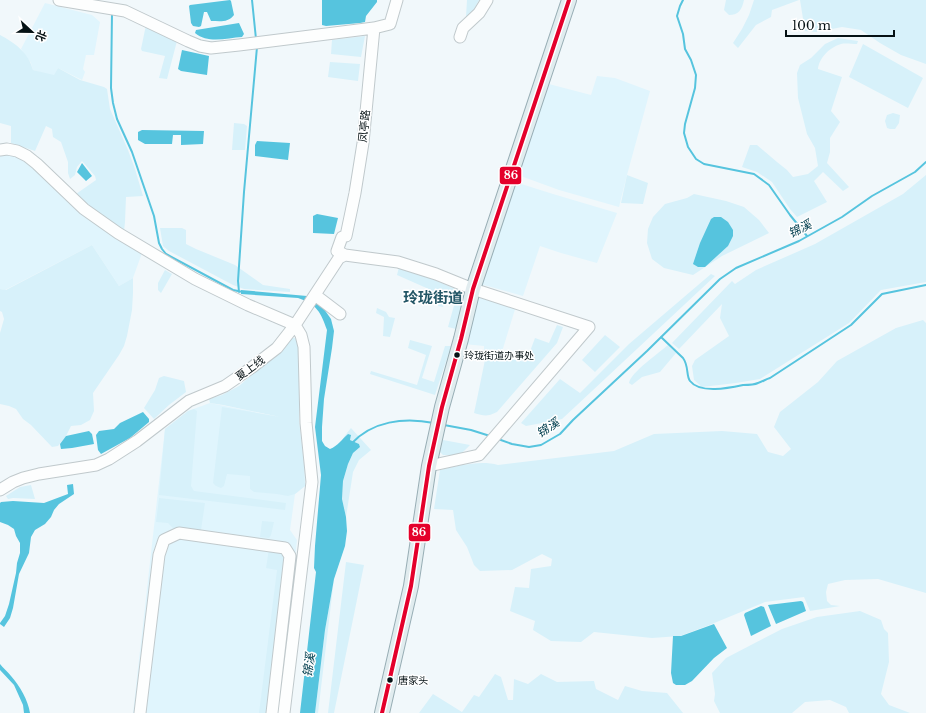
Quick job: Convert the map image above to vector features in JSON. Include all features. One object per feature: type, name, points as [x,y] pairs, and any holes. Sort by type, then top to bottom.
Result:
[{"type":"main road","points":[[382,713],[411,586],[428,466],[442,407],[462,339],[473,289],[569,0]]},
{"type":"main road","points":[[375,713],[403,582],[422,516]]},
{"type":"street","points":[[60,0],[125,11],[188,41],[200,46],[211,48],[374,28],[390,24],[397,0]]},
{"type":"street","points":[[460,37],[463,28],[479,14],[487,0]]},
{"type":"street","name":"凤亭路","points":[[345,255],[338,251],[342,237],[346,236],[355,193],[363,143],[374,28]]},
{"type":"street","points":[[0,150],[7,149],[17,151],[27,156],[93,216],[194,279],[248,305],[298,321],[304,347],[306,423],[312,482],[284,713]]},
{"type":"street","points":[[345,255],[398,262],[436,274],[473,289],[589,327],[479,455],[428,466]]},
{"type":"street","name":"夏上线","points":[[0,490],[23,478],[96,464],[109,459],[137,441],[189,401],[225,386],[276,348],[298,321],[339,258],[345,255]]},
{"type":"street","points":[[314,295],[340,314]]},
{"type":"street","points":[[140,713],[159,555],[164,540],[179,533],[285,548],[290,556],[272,713]]},
{"type":"shaded area","points":[[467,0],[479,0],[472,13],[466,17]]},
{"type":"shaded area","points":[[726,0],[744,0],[738,13],[729,15],[724,10]]},
{"type":"shaded area","points":[[754,0],[799,0],[772,10],[771,17],[756,25],[738,48],[733,43],[749,15]]},
{"type":"shaded area","points":[[800,0],[926,0],[926,64],[901,55],[861,30],[842,27],[817,32],[805,31]]},
{"type":"shaded area","points":[[45,3],[92,15],[100,22],[94,55],[86,55],[83,69],[85,72],[82,80],[58,68],[54,76],[33,70],[31,63],[21,49]]},
{"type":"shaded area","points":[[146,25],[177,41],[167,79],[159,78],[165,56],[142,51],[141,49]]},
{"type":"shaded area","points":[[0,35],[21,49],[28,58],[33,70],[54,75],[58,68],[80,80],[107,89],[110,109],[128,150],[143,196],[126,197],[124,231],[86,204],[76,194],[96,180],[95,176],[82,161],[77,167],[75,175],[70,179],[68,173],[68,162],[61,142],[53,137],[52,129],[46,126],[35,151],[11,143],[11,126],[0,123]]},
{"type":"shaded area","points":[[365,36],[361,57],[331,54],[332,40]]},
{"type":"shaded area","points":[[838,38],[858,41],[857,44],[837,45],[823,57],[820,61],[818,69],[842,77],[831,111],[840,122],[830,138],[830,152],[827,163],[849,187],[843,191],[823,172],[814,181],[827,202],[797,217],[772,182],[757,172],[742,167],[750,145],[757,145],[787,170],[793,177],[808,174],[818,166],[815,148],[807,134],[798,98],[797,73],[800,65],[811,58],[825,44]]},
{"type":"shaded area","points":[[863,44],[923,78],[908,108],[849,77]]},
{"type":"shaded area","points":[[330,62],[360,64],[358,81],[328,77]]},
{"type":"shaded area","points":[[597,76],[615,78],[650,91],[619,207],[559,190],[518,175],[545,83],[591,95]]},
{"type":"shaded area","points":[[893,113],[900,115],[899,123],[895,129],[890,129],[887,128],[885,121],[887,115]]},
{"type":"shaded area","points":[[234,123],[244,124],[247,126],[245,150],[232,150]]},
{"type":"shaded area","points":[[0,154],[16,154],[26,160],[142,253],[133,278],[119,286],[92,245],[5,290],[0,289]]},
{"type":"shaded area","points":[[627,175],[648,183],[643,204],[621,203]]},
{"type":"shaded area","points":[[926,175],[926,282],[881,290],[849,323],[760,379],[702,387],[694,380],[692,366],[695,360],[729,336],[720,318],[722,304],[679,349],[672,343],[732,281],[735,284],[756,270],[815,244],[903,194]]},
{"type":"shaded area","points":[[515,182],[617,213],[597,263],[540,246],[523,296],[480,284]]},
{"type":"shaded area","points":[[694,194],[726,201],[744,207],[759,220],[769,233],[722,256],[693,275],[664,268],[652,259],[647,243],[648,229],[653,217],[665,204],[687,198]]},
{"type":"shaded area","points":[[160,228],[182,228],[186,230],[186,244],[235,265],[263,285],[290,289],[290,292],[244,289],[233,285],[169,251],[163,246]]},
{"type":"shaded area","points":[[92,245],[119,286],[133,278],[132,310],[127,336],[119,355],[93,393],[94,411],[90,420],[81,425],[71,426],[66,436],[58,446],[52,447],[31,425],[23,419],[16,409],[0,404],[0,333],[4,319],[2,312],[0,311],[0,289],[6,290]]},
{"type":"shaded area","points":[[399,267],[430,278],[462,292],[465,297],[456,329],[448,327],[455,302],[445,299],[443,307],[438,306],[440,294],[397,275]]},
{"type":"shaded area","points":[[165,270],[172,274],[161,293],[158,290],[158,283]]},
{"type":"shaded area","points":[[711,274],[715,276],[562,419],[526,426],[521,423],[560,379],[580,393],[629,344]]},
{"type":"shaded area","points":[[477,294],[516,306],[501,355],[484,351],[484,346],[464,344]]},
{"type":"shaded area","points":[[377,308],[386,312],[389,317],[395,318],[390,337],[383,336],[384,317],[376,313]]},
{"type":"shaded area","points":[[923,320],[926,323],[926,593],[878,579],[845,580],[828,584],[826,592],[827,601],[831,605],[840,606],[810,611],[804,597],[765,602],[680,636],[652,638],[594,632],[581,642],[551,641],[533,630],[535,621],[510,611],[515,587],[529,588],[531,569],[551,566],[552,559],[542,554],[512,570],[480,571],[474,565],[467,547],[456,530],[453,510],[434,509],[440,470],[469,464],[484,463],[498,465],[614,451],[654,434],[722,431],[757,434],[768,452],[783,456],[791,449],[774,427],[780,412],[818,382],[837,361],[896,328]]},
{"type":"shaded area","points":[[557,325],[563,327],[557,343],[497,412],[486,416],[474,413],[486,355],[526,362],[535,338],[549,343]]},
{"type":"shaded area","points":[[605,335],[620,347],[595,372],[582,360]]},
{"type":"shaded area","points":[[290,338],[295,338],[298,341],[299,350],[299,421],[305,486],[295,494],[288,496],[254,492],[250,489],[250,476],[227,474],[224,486],[221,488],[216,486],[213,483],[222,407],[280,417],[210,403],[209,399],[222,395],[239,386],[287,344]]},
{"type":"shaded area","points":[[410,340],[432,346],[422,378],[434,382],[445,346],[451,346],[435,395],[370,374],[371,371],[417,385],[426,355],[408,348]]},
{"type":"shaded area","points":[[668,345],[676,353],[660,372],[642,377],[632,385],[629,383],[640,368]]},
{"type":"shaded area","points":[[164,376],[184,381],[186,392],[154,419],[144,408],[155,390],[159,378]]},
{"type":"shaded area","points":[[210,403],[299,421],[305,486],[295,494],[290,530],[297,540],[278,713],[133,713],[165,429],[188,411]]},
{"type":"shaded area","points":[[194,409],[197,411],[191,486],[194,491],[286,503],[285,510],[159,495],[165,429],[188,411]]},
{"type":"shaded area","points":[[351,428],[371,450],[359,460],[353,472],[346,517],[342,499],[343,481],[353,453],[360,447],[359,444],[350,440],[351,436],[348,434],[343,438]]},
{"type":"shaded area","points":[[443,440],[470,445],[458,454],[443,455],[440,452]]},
{"type":"shaded area","points":[[31,485],[35,499],[8,499],[6,496],[20,487]]},
{"type":"shaded area","points":[[159,498],[205,503],[201,530],[178,530],[173,528],[168,523],[156,522]]},
{"type":"shaded area","points":[[262,521],[274,522],[269,538],[260,537]]},
{"type":"shaded area","points":[[269,549],[285,553],[285,561],[266,713],[259,713],[277,570],[266,568]]},
{"type":"shaded area","points":[[346,562],[364,565],[334,713],[328,713]]},
{"type":"shaded area","points":[[334,579],[318,713],[315,713],[325,630]]},
{"type":"shaded area","points":[[860,611],[881,620],[884,629],[888,633],[889,662],[881,694],[889,705],[910,713],[849,713],[846,707],[830,700],[805,702],[792,713],[720,713],[714,701],[715,694],[712,673],[726,658],[782,629],[817,617]]},
{"type":"shaded area","points":[[495,674],[501,677],[508,700],[513,700],[514,679],[528,684],[541,674],[557,682],[594,681],[596,689],[618,700],[625,686],[642,691],[667,693],[683,713],[419,713],[433,694],[462,712],[474,695],[479,697]]},
{"type":"water","points":[[230,0],[234,15],[232,18],[224,21],[211,21],[207,12],[204,12],[201,26],[193,26],[191,23],[190,5]]},
{"type":"water","points":[[322,0],[377,0],[377,2],[366,16],[365,22],[326,26],[322,25]]},
{"type":"water","points":[[239,23],[244,34],[242,37],[212,39],[195,33],[196,30]]},
{"type":"water","points":[[182,50],[209,56],[207,75],[181,71],[178,69]]},
{"type":"water","points":[[142,130],[204,131],[203,144],[181,145],[181,135],[173,135],[172,144],[145,144],[138,140],[138,132]]},
{"type":"water","points":[[257,141],[290,143],[288,160],[255,156],[255,145]]},
{"type":"water","points":[[82,163],[92,176],[86,181],[77,172]]},
{"type":"water","points":[[317,214],[338,218],[334,234],[313,233],[313,216]]},
{"type":"water","points":[[714,217],[721,217],[728,222],[733,230],[733,236],[728,246],[705,267],[698,267],[693,264],[700,243],[711,219]]},
{"type":"water","points":[[241,290],[307,296],[319,302],[331,319],[334,331],[324,399],[322,441],[325,446],[330,449],[338,444],[348,434],[351,435],[350,440],[359,444],[360,447],[353,453],[343,481],[342,499],[347,531],[345,546],[334,579],[325,630],[315,713],[300,713],[316,572],[314,568],[315,546],[321,475],[315,427],[327,330],[323,319],[314,306],[304,300],[298,298],[241,294]]},
{"type":"water","points":[[143,412],[149,419],[149,422],[130,438],[101,454],[98,450],[96,435],[99,431],[114,429],[120,423]]},
{"type":"water","points":[[89,431],[92,434],[94,444],[61,449],[60,444],[66,436]]},
{"type":"water","points":[[73,484],[74,494],[59,504],[51,517],[45,524],[35,530],[31,537],[29,553],[19,574],[10,618],[4,627],[0,623],[5,616],[9,604],[20,553],[20,543],[14,529],[0,522],[0,503],[13,501],[44,503],[68,494],[67,485]]},
{"type":"water","points":[[803,602],[806,611],[776,624],[768,605]]},
{"type":"water","points":[[761,606],[764,607],[771,626],[751,636],[744,615],[745,613]]},
{"type":"water","points":[[714,624],[727,648],[714,658],[692,681],[685,685],[676,685],[673,683],[671,673],[673,636],[681,636]]},
{"type":"water","points":[[0,664],[20,689],[30,713],[24,713],[23,705],[14,685],[0,670]]},
{"type":"waterway","points":[[252,0],[256,39]]},
{"type":"waterway","points":[[683,0],[677,16],[683,34],[685,49],[691,60],[696,75],[695,88],[685,124],[684,133],[688,147],[696,159],[704,164],[754,174],[769,185],[807,236]]},
{"type":"waterway","points":[[112,13],[111,88],[113,103],[117,119],[132,152],[154,216],[159,243],[166,254],[233,290],[243,292]]},
{"type":"waterway","points":[[239,292],[238,281],[244,192],[257,47]]},
{"type":"waterway","name":"锦溪","points":[[498,439],[512,444],[529,447],[541,445],[560,434],[720,279],[736,268],[799,241],[842,217],[872,196],[915,172],[926,162]]},
{"type":"waterway","points":[[661,337],[683,358],[686,364],[689,379],[695,385],[701,388],[715,389],[755,384],[770,378],[851,325],[882,294],[926,285]]},
{"type":"waterway","name":"锦溪","points":[[351,444],[359,436],[369,430],[389,423],[400,421],[423,421],[434,423]]},
{"type":"waterway","name":"锦溪","points":[[444,425],[471,430],[490,436]]},
{"type":"transit line","name":"86","points":[[382,713],[411,586],[429,466],[442,407],[473,289],[569,0]]},
{"type":"place","name":"玲珑街道办事处","points":[[457,355]]},
{"type":"place","name":"唐家头","points":[[390,680]]},
{"type":"district","name":"玲珑街道","points":[[433,298]]}]
